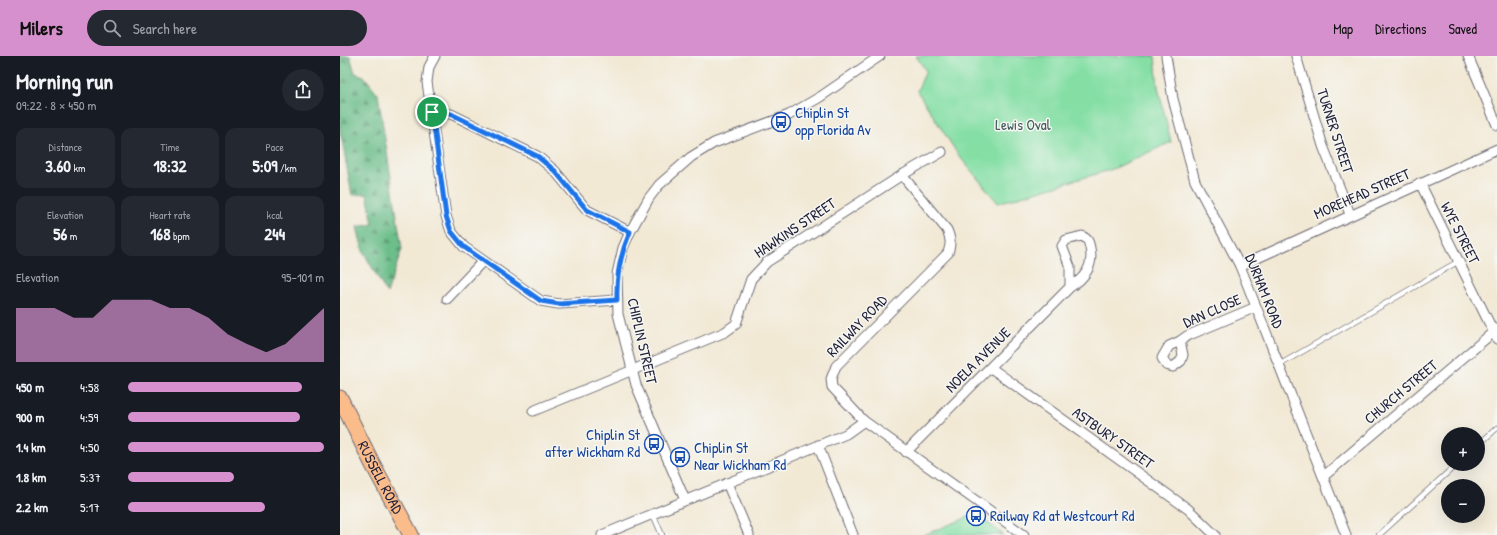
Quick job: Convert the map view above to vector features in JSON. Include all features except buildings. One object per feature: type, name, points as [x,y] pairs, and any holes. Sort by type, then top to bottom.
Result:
[{"type":"main road","name":"RUSSELL ROAD","points":[[340,398],[372,464],[411,535]]},
{"type":"street","points":[[435,56],[427,75],[448,224],[456,240],[533,296],[549,303],[617,300]]},
{"type":"street","name":"CHIPLIN STREET","points":[[685,500],[632,370],[617,300],[616,274],[623,248],[630,232],[649,198],[659,185],[691,156],[714,143],[789,115],[820,97],[880,56]]},
{"type":"street","name":"DURHAM ROAD","points":[[1166,56],[1173,99],[1193,175],[1207,205],[1240,266],[1278,366],[1324,476],[1346,535]]},
{"type":"street","name":"TURNER STREET","points":[[1296,56],[1326,156],[1350,214]]},
{"type":"street","points":[[1468,56],[1497,125]]},
{"type":"street","points":[[432,112],[451,114],[537,156],[555,171],[587,210],[630,232]]},
{"type":"street","name":"MOREHEAD STREET","points":[[1240,266],[1350,214],[1497,149]]},
{"type":"street","name":"HAWKINS STREET","points":[[533,411],[725,332],[732,327],[741,314],[751,279],[767,262],[902,175],[942,152]]},
{"type":"street","name":"RAILWAY ROAD","points":[[902,175],[947,230],[951,238],[951,245],[948,253],[836,366],[833,371],[832,387],[864,421],[1018,533]]},
{"type":"street","name":"WYE STREET","points":[[1420,183],[1496,333]]},
{"type":"street","name":"NOELA AVENUE","points":[[906,452],[1070,287],[1085,275],[1091,262],[1089,242],[1082,236],[1066,240],[1062,246],[1070,267],[1070,287]]},
{"type":"street","points":[[447,299],[484,261]]},
{"type":"street","name":"DAN CLOSE","points":[[1180,341],[1194,331],[1256,307]]},
{"type":"street","name":"CHURCH STREET","points":[[1324,476],[1496,333]]},
{"type":"street","name":"ASTBURY STREET","points":[[991,368],[1188,509],[1215,535]]},
{"type":"street","points":[[602,535],[851,431],[864,421]]},
{"type":"street","points":[[818,445],[853,535]]},
{"type":"street","points":[[727,483],[749,535]]},
{"type":"lane","points":[[1278,366],[1459,261]]},
{"type":"lane","points":[[1485,439],[1497,428]]},
{"type":"lane","points":[[1379,535],[1449,471]]},
{"type":"lane","points":[[653,514],[662,535]]},
{"type":"green space","points":[[340,56],[350,56],[355,73],[364,76],[378,94],[402,249],[387,294],[363,251],[357,227],[373,224],[367,194],[352,195],[340,130]]},
{"type":"green space","name":"Lewis Oval","points":[[916,56],[1155,56],[1158,87],[1171,142],[1113,169],[998,203],[959,156],[917,91],[926,71]]},
{"type":"green space","points":[[976,514],[1004,535],[923,535]]},
{"type":"place","name":"Chiplin St opp Florida Av","points":[[781,122]]},
{"type":"place","name":"Chiplin St after Wickham Rd","points":[[654,444]]},
{"type":"place","name":"Chiplin St Near Wickham Rd","points":[[680,457]]},
{"type":"place","name":"Railway Rd at Westcourt Rd","points":[[976,516]]},
{"type":"route","points":[[439,111],[451,114],[537,156],[555,171],[587,210],[630,232],[623,248],[616,274],[617,300],[559,304],[541,301],[456,240],[448,224],[446,216],[432,112],[439,111]]}]
